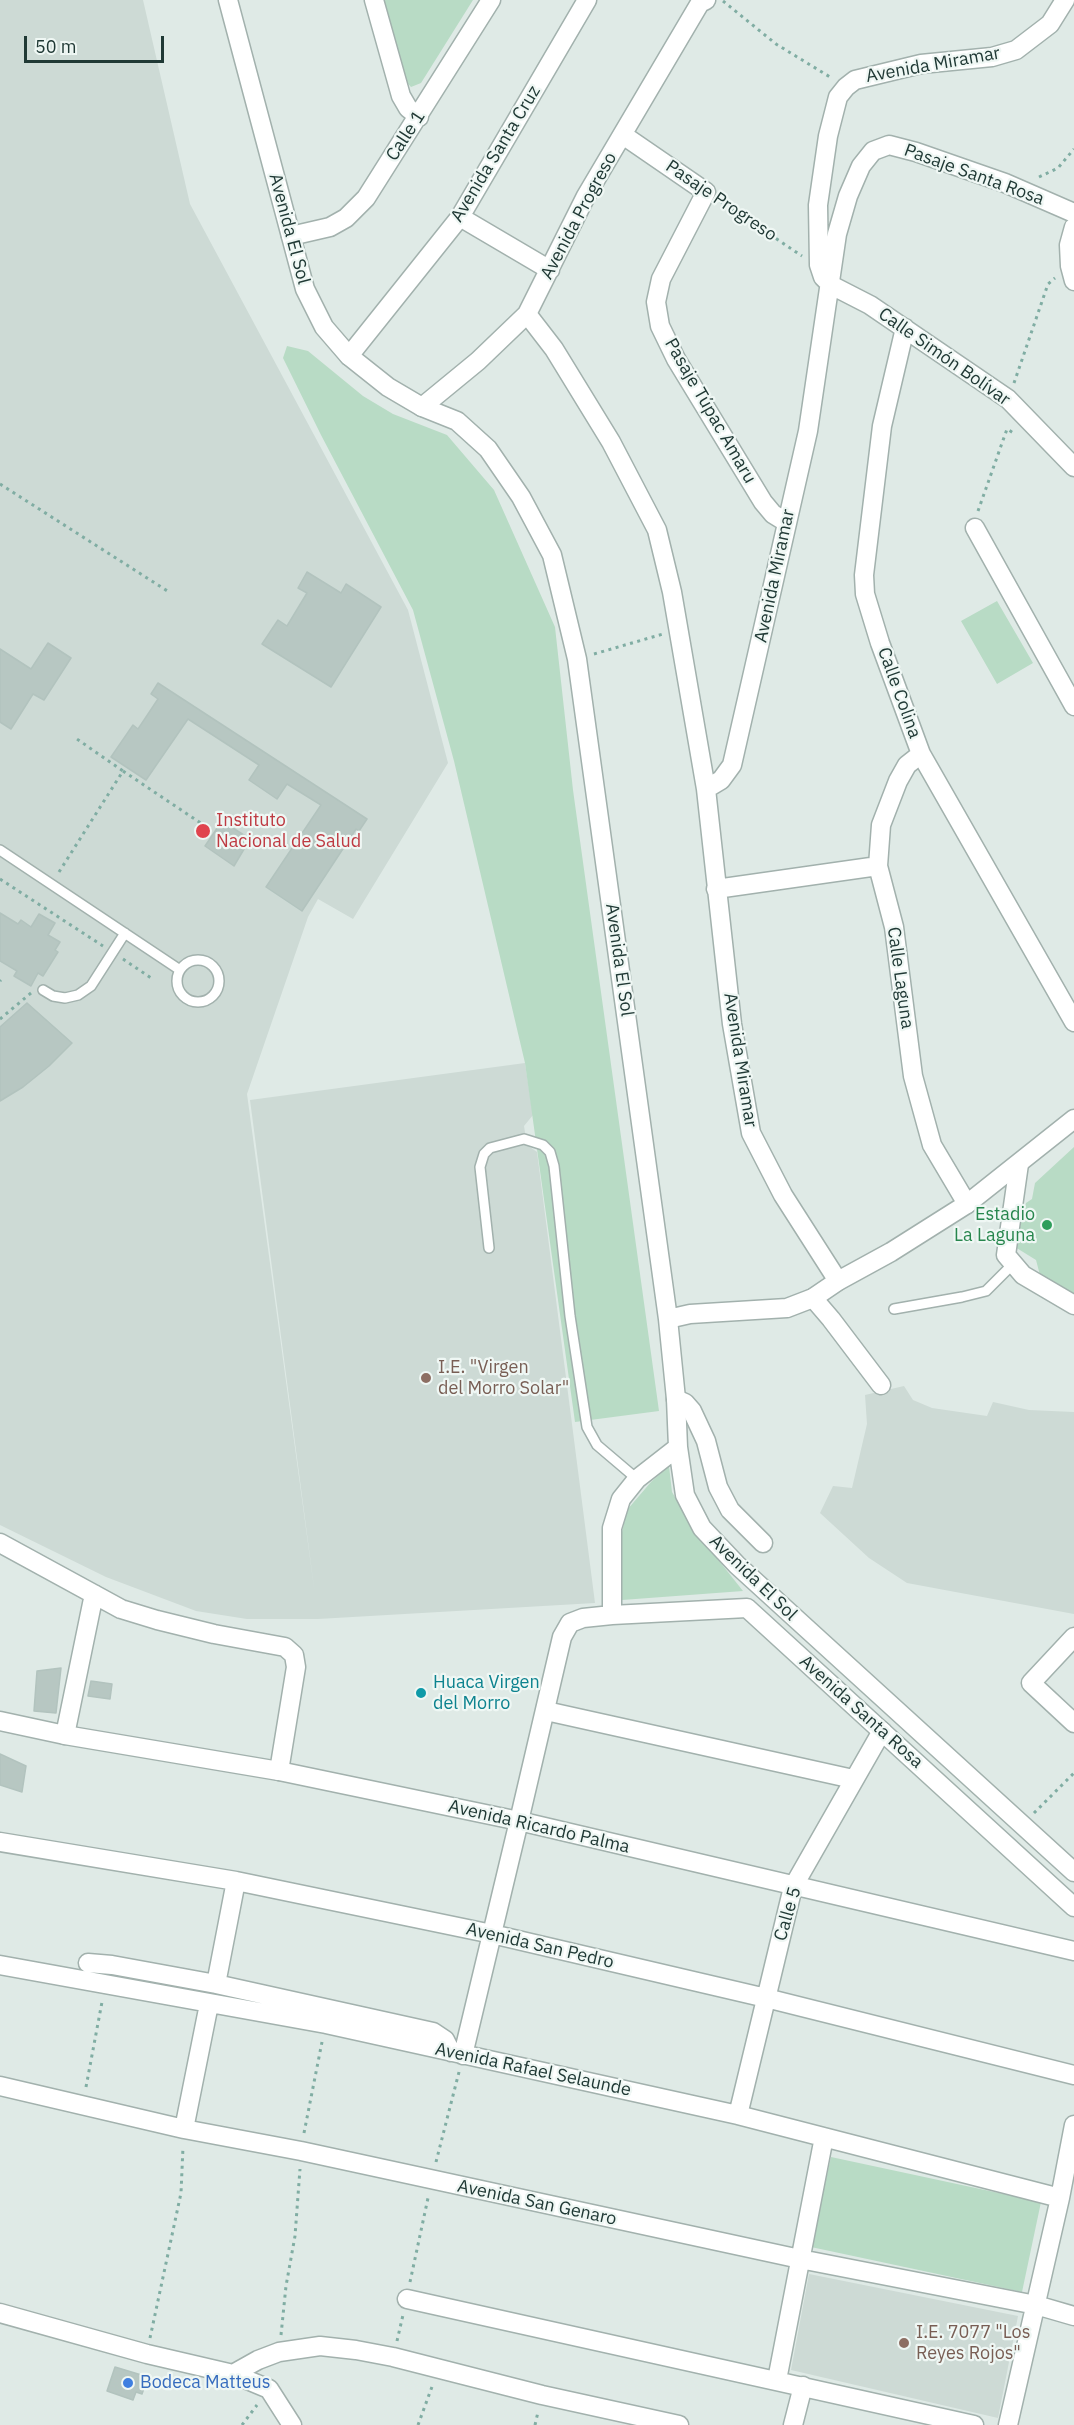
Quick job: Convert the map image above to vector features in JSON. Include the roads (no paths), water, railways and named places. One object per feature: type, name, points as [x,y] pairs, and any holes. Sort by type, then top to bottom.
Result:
[{"type":"street","name":"Avenida El Sol","points":[[228,0],[305,289],[324,327],[349,357],[388,387],[422,406],[457,421],[488,449],[521,497],[552,555],[577,659],[668,1319],[678,1447],[685,1495],[702,1528],[737,1565],[1074,1872]]},
{"type":"street","points":[[374,0],[401,96],[408,108],[418,117]]},
{"type":"street","name":"Calle 1","points":[[291,236],[330,227],[346,218],[366,198],[491,0]]},
{"type":"street","name":"Avenida Santa Cruz","points":[[349,357],[460,217],[587,0]]},
{"type":"street","name":"Avenida Progreso","points":[[422,406],[478,361],[527,314],[586,196],[700,3],[706,0]]},
{"type":"street","name":"Avenida Miramar","points":[[838,1281],[783,1196],[751,1133],[732,1024],[706,789],[721,780],[732,765],[808,431],[831,285],[823,278],[819,266],[818,205],[828,136],[838,97],[855,80],[921,64],[992,57],[1016,50],[1050,24],[1065,0]]},
{"type":"street","name":"Pasaje Progreso","points":[[623,135],[706,192]]},
{"type":"street","name":"Pasaje Santa Rosa","points":[[831,285],[837,234],[848,196],[861,166],[873,151],[889,145],[1005,183],[1074,213]]},
{"type":"street","name":"Pasaje Túpac Amaru","points":[[706,192],[660,279],[656,302],[660,326],[676,360],[763,502],[773,514],[786,522]]},
{"type":"street","points":[[460,217],[550,270]]},
{"type":"street","points":[[1072,274],[1070,245],[1074,227]]},
{"type":"street","name":"Calle Simón Bolívar","points":[[831,285],[905,328],[1008,399],[1074,467]]},
{"type":"street","points":[[527,314],[554,349],[611,442],[657,530],[672,592],[706,789]]},
{"type":"street","name":"Calle Colina","points":[[905,328],[882,426],[864,575],[865,594],[880,643],[921,754],[1074,1022]]},
{"type":"street","points":[[975,528],[1074,706]]},
{"type":"street","name":"Calle Laguna","points":[[921,754],[907,765],[898,781],[881,825],[878,866],[894,927],[913,1076],[932,1145],[967,1204]]},
{"type":"street","points":[[716,889],[878,866]]},
{"type":"street","points":[[668,1319],[690,1314],[787,1308],[813,1299],[838,1281],[891,1252],[967,1204],[1074,1119]]},
{"type":"street","points":[[1019,1164],[1006,1255],[1012,1265],[1023,1275],[1074,1305]]},
{"type":"street","points":[[813,1299],[831,1319],[880,1385]]},
{"type":"street","points":[[676,1399],[685,1403],[692,1411],[706,1441],[718,1487],[730,1510],[763,1543]]},
{"type":"street","points":[[612,1615],[612,1527],[621,1499],[637,1479],[678,1447]]},
{"type":"street","points":[[0,1543],[121,1609],[157,1620],[285,1647],[294,1655],[296,1667],[279,1771]]},
{"type":"street","points":[[64,1735],[94,1594]]},
{"type":"street","name":"Avenida Santa Rosa","points":[[546,1712],[562,1637],[570,1623],[583,1618],[612,1615],[747,1608],[1074,1907]]},
{"type":"street","points":[[1074,1637],[1032,1683],[1074,1723]]},
{"type":"street","points":[[457,2053],[492,1934],[546,1712],[854,1779]]},
{"type":"street","name":"Avenida Ricardo Palma","points":[[0,1721],[64,1735],[279,1771],[519,1821],[1074,1951]]},
{"type":"street","name":"Calle 5","points":[[738,2115],[794,1887],[882,1731]]},
{"type":"street","name":"Avenida San Pedro","points":[[0,1842],[236,1881],[492,1934],[766,1998],[1074,2074]]},
{"type":"street","points":[[216,1984],[236,1881]]},
{"type":"street","points":[[88,1963],[216,1984],[433,2032],[445,2040],[457,2053]]},
{"type":"street","name":"Avenida Rafael Selaunde","points":[[0,1965],[105,1986],[326,2024],[738,2115],[1060,2198]]},
{"type":"street","points":[[184,2128],[209,2004]]},
{"type":"street","name":"Avenida San Genaro","points":[[0,2086],[184,2128],[301,2151],[800,2259],[1036,2305],[1074,2316]]},
{"type":"street","points":[[1008,2425],[1060,2198],[1074,2125]]},
{"type":"street","points":[[777,2380],[824,2137]]},
{"type":"street","points":[[407,2299],[974,2425]]},
{"type":"street","points":[[0,2313],[147,2354],[233,2374],[269,2389],[292,2425]]},
{"type":"street","points":[[233,2374],[258,2360],[279,2352],[320,2346],[356,2350],[679,2425]]},
{"type":"street","points":[[793,2425],[803,2386]]},
{"type":"lane","points":[[0,850],[180,970]]},
{"type":"lane","points":[[43,990],[53,996],[65,998],[78,995],[91,986],[125,933]]},
{"type":"lane","points":[[192,961],[212,965],[219,978],[216,992],[205,1001],[190,1001],[184,997],[177,984],[180,970],[192,961]]},
{"type":"lane","points":[[489,1248],[480,1167],[484,1154],[490,1148],[524,1139],[543,1145],[550,1152],[554,1166],[570,1316],[587,1427],[597,1445],[637,1479]]},
{"type":"lane","points":[[894,1309],[962,1298],[986,1291],[1012,1265]]},
{"type":"place","name":"Instituto Nacional de Salud","points":[[203,831]]},
{"type":"place","name":"Estadio La Laguna","points":[[1047,1225]]},
{"type":"place","name":"I.E. \"Virgen del Morro Solar\"","points":[[426,1378]]},
{"type":"place","name":"Huaca Virgen del Morro","points":[[421,1693]]},
{"type":"place","name":"I.E. 7077 \"Los Reyes Rojos\"","points":[[904,2343]]},
{"type":"place","name":"Bodeca Matteus","points":[[128,2383]]}]
